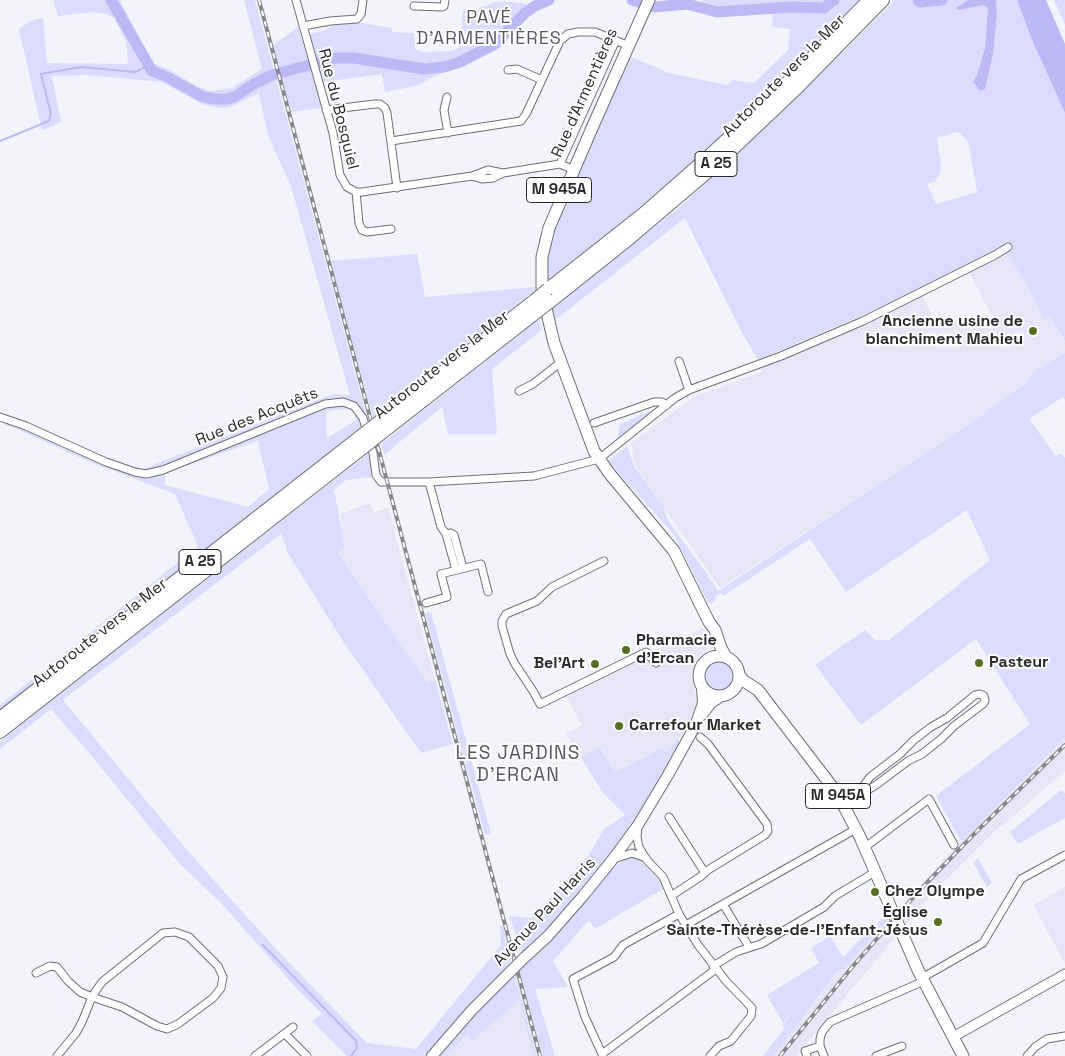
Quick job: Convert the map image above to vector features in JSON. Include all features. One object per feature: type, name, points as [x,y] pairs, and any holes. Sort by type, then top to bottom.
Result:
[{"type":"highway","name":"Autoroute vers la Mer","points":[[867,7],[884,0]]},
{"type":"highway","name":"A 25","points":[[0,718],[382,427],[550,295],[704,161],[867,7]]},
{"type":"highway","name":"Autoroute vers la Mer","points":[[0,732],[363,441]]},
{"type":"main road","name":"Rue d'Armentières","points":[[646,3],[623,43],[568,167],[542,257],[542,291],[554,343],[592,448],[674,551],[709,622],[716,632],[722,650],[728,658]]},
{"type":"main road","name":"Rue d'Armentières","points":[[709,622],[713,646],[709,658]]},
{"type":"main road","points":[[720,656],[728,658],[736,664],[739,675],[737,685],[727,695],[720,697],[709,694],[702,688],[699,680],[699,672],[702,665],[709,658],[720,656]]},
{"type":"main road","name":"M 945A","points":[[739,675],[744,681],[757,688],[762,697],[829,782],[844,805],[923,979],[964,1056]]},
{"type":"main road","name":"Avenue Paul Harris","points":[[696,734],[703,703],[702,688]]},
{"type":"main road","points":[[733,691],[749,689],[757,692],[762,697]]},
{"type":"main road","name":"Avenue Paul Harris","points":[[434,1055],[466,1017],[566,916],[614,859],[696,734],[710,705],[720,697]]},
{"type":"street","name":"Rue du Bosquiel","points":[[296,0],[334,139],[341,178],[348,187],[356,192],[398,188],[472,176],[487,179],[503,173],[568,167]]},
{"type":"street","points":[[303,26],[357,19],[361,14],[363,0]]},
{"type":"street","points":[[414,6],[442,7],[445,0]]},
{"type":"street","points":[[391,141],[521,121],[558,44],[565,35],[574,32],[591,31],[602,33],[623,43]]},
{"type":"street","points":[[508,70],[520,70],[542,80]]},
{"type":"street","points":[[446,97],[444,110],[448,133]]},
{"type":"street","points":[[326,110],[380,104],[386,110],[398,188]]},
{"type":"street","points":[[356,192],[359,224],[362,230],[370,232],[391,230]]},
{"type":"street","points":[[599,459],[689,390],[781,356],[862,321],[995,256],[1008,247]]},
{"type":"street","points":[[679,361],[689,390]]},
{"type":"street","points":[[519,392],[533,384],[561,362]]},
{"type":"street","name":"Rue des Acquêts","points":[[0,417],[26,426],[106,462],[146,474],[163,470],[325,404],[343,402],[354,406],[363,418],[378,479],[387,483],[523,478],[591,463],[599,459]]},
{"type":"street","points":[[594,423],[654,402],[662,402],[667,405]]},
{"type":"street","points":[[429,482],[441,527],[446,534],[460,569]]},
{"type":"street","points":[[604,561],[552,587],[537,601],[509,612],[504,616],[502,626],[510,654],[517,668],[540,704],[646,652],[656,663]]},
{"type":"street","points":[[426,603],[447,597],[441,574],[481,564],[488,592]]},
{"type":"street","points":[[844,805],[922,754],[954,726],[982,706],[985,702],[984,696],[980,694],[975,695],[947,718],[930,727],[900,754],[870,777],[856,796]]},
{"type":"street","points":[[671,896],[765,835],[768,827],[708,744],[696,734]]},
{"type":"street","points":[[907,746],[915,757]]},
{"type":"street","points":[[864,848],[929,799],[954,845]]},
{"type":"street","points":[[669,817],[705,873]]},
{"type":"street","points":[[638,825],[638,844],[646,858],[661,874],[679,914],[715,967],[752,1010],[751,1016],[731,1041],[719,1046],[710,1056]]},
{"type":"street","points":[[686,925],[856,829]]},
{"type":"street","points":[[614,859],[632,853],[646,858]]},
{"type":"street","points":[[824,1056],[820,1046],[820,1039],[822,1032],[830,1022],[923,979],[983,943],[1021,879],[1065,855]]},
{"type":"street","points":[[679,914],[623,945],[614,957],[573,979],[584,1017],[602,1055],[736,952],[761,944],[824,907],[835,896],[875,872]]},
{"type":"street","points":[[723,904],[748,947]]},
{"type":"street","points":[[36,973],[50,966],[57,967],[75,988],[92,997],[122,1007],[160,1027],[171,1028],[216,995],[221,988],[223,977],[218,966],[193,940],[179,933],[167,932],[160,935],[106,979],[92,997],[76,1033],[57,1056]]},
{"type":"street","points":[[953,1037],[1065,974]]},
{"type":"street","points":[[255,1056],[294,1028]]},
{"type":"street","points":[[285,1034],[307,1056]]},
{"type":"street","points":[[1027,1056],[1048,1039],[1065,1036]]},
{"type":"street","points":[[807,1056],[805,1051],[820,1046]]},
{"type":"street","points":[[876,1056],[902,1046]]},
{"type":"shaded area","points":[[53,0],[120,0],[153,63],[209,91],[232,88],[262,69],[244,0],[255,0],[368,422],[0,711],[0,705],[198,546],[175,494],[87,461],[5,425],[5,415],[28,423],[93,452],[143,469],[333,394],[350,395],[291,186],[268,135],[259,93],[230,107],[217,108],[202,104],[162,82],[86,75],[52,76],[61,122],[42,131],[19,29],[32,20],[43,18],[47,63],[128,64],[126,41],[114,18],[106,14],[93,12],[58,16]],"holes":[[[347,409],[354,411],[356,420],[327,438],[326,411]],[[258,441],[269,489],[248,507],[165,485],[165,473]]]},
{"type":"shaded area","points":[[703,0],[859,0],[705,151],[619,225],[546,282],[546,255],[552,234],[629,56],[669,73],[727,85],[733,80],[754,83],[788,50],[790,29],[772,27],[773,7],[713,9],[701,5]]},
{"type":"shaded area","points":[[895,0],[968,0],[957,8],[959,10],[983,5],[988,8],[985,48],[973,82],[976,87],[985,89],[993,54],[997,15],[996,0],[1017,0],[1032,40],[1065,113],[1065,341],[1049,316],[1044,319],[1027,285],[1001,248],[903,298],[758,360],[742,333],[685,218],[554,321],[549,310],[681,206],[792,103]],"holes":[[[958,132],[968,141],[977,192],[936,204],[927,184],[934,182],[939,176],[941,166],[937,138]]]},
{"type":"shaded area","points":[[1054,0],[1065,0],[1065,25]]},
{"type":"shaded area","points":[[495,2],[526,4],[532,13],[491,49],[415,86],[385,92],[382,74],[323,82],[310,34],[328,29],[332,24],[362,23],[392,28],[392,32],[414,33],[415,49],[423,52],[451,51],[459,48],[463,10],[474,10]]},
{"type":"shaded area","points":[[298,27],[322,108],[291,112],[273,45]]},
{"type":"shaded area","points":[[1006,253],[1027,285],[1044,318],[1049,316],[1065,341],[1065,353],[1033,372],[1027,383],[963,428],[720,588],[635,465],[631,443],[696,396],[762,372],[760,367],[856,329],[922,296],[939,329],[966,315],[972,327],[993,318],[969,272]]},
{"type":"shaded area","points":[[417,254],[425,297],[534,287],[534,291],[436,370],[373,417],[330,261]]},
{"type":"shaded area","points":[[539,319],[542,330],[492,369],[497,434],[448,434],[442,407],[384,455],[381,444]]},
{"type":"shaded area","points":[[1065,353],[1065,400],[1063,397],[1029,419],[1056,456],[1061,453],[1065,458],[1065,738],[961,841],[936,796],[1030,724],[976,639],[861,725],[815,665],[865,630],[875,640],[889,640],[990,560],[967,510],[846,592],[810,539],[723,596],[721,593],[715,597],[716,600],[711,604],[708,603],[674,535],[608,461],[627,446],[634,466],[664,507],[667,519],[718,591],[963,428],[1027,383],[1033,372]]},
{"type":"shaded area","points":[[653,410],[645,418],[617,440],[620,424]]},
{"type":"shaded area","points":[[374,449],[382,476],[346,480],[334,490],[345,547],[338,552],[427,683],[435,680],[453,744],[421,753],[346,646],[289,555],[281,534],[63,700],[193,857],[275,948],[367,1043],[416,1049],[501,945],[500,926],[503,926],[511,961],[508,964],[509,966],[425,1056],[347,1056],[312,1021],[322,1014],[296,988],[222,904],[180,864],[51,709],[0,749],[0,742],[45,705]]},
{"type":"shaded area","points":[[370,503],[374,512],[388,508],[435,680],[428,684],[338,552],[345,547],[340,514]]},
{"type":"shaded area","points":[[431,612],[491,834],[485,835],[425,613]]},
{"type":"shaded area","points":[[703,628],[708,640],[708,650],[696,659],[691,674],[697,702],[683,734],[666,752],[662,748],[616,772],[601,747],[581,758],[566,734],[582,725],[567,697]]},
{"type":"shaded area","points":[[719,661],[730,665],[734,676],[730,687],[719,691],[708,687],[704,676],[708,665]]},
{"type":"shaded area","points":[[1065,738],[1065,771],[999,827],[930,896],[796,1056],[774,1056],[838,972],[844,969],[979,821]]},
{"type":"shaded area","points":[[678,739],[680,745],[637,818],[604,864],[575,900],[522,953],[509,916],[532,918],[589,855],[604,829],[625,815],[603,793],[581,758],[600,747],[616,772],[662,748],[666,752]]},
{"type":"shaded area","points":[[1061,790],[1065,793],[1065,818],[1018,844],[1010,832]]},
{"type":"shaded area","points":[[629,857],[638,858],[658,879],[663,889],[595,929],[589,920],[553,961],[568,987],[535,989],[555,1056],[543,1056],[519,969],[567,921],[614,867]]},
{"type":"shaded area","points":[[978,858],[992,883],[987,887],[973,863]]},
{"type":"shaded area","points":[[1065,887],[1065,963],[1033,905]]},
{"type":"shaded area","points":[[886,914],[889,919],[844,969],[837,972],[774,1056],[763,1056],[784,1029],[783,1024],[818,985],[783,1023],[767,995],[819,963],[811,948],[830,936],[843,957],[865,935],[868,935]]},
{"type":"shaded area","points":[[519,969],[543,1056],[537,1056],[514,975]]},
{"type":"shaded area","points":[[514,975],[537,1056],[534,1056],[519,1000],[472,1041],[467,1035],[447,1056],[440,1056],[460,1030]]},
{"type":"shaded area","points":[[519,999],[534,1056],[447,1056],[468,1035],[472,1040]]},
{"type":"water","points":[[968,0],[996,0],[997,15],[993,54],[985,89],[980,91],[973,82],[985,48],[988,8],[983,5],[959,10],[956,8]]},
{"type":"water","points":[[1017,0],[1046,0],[1065,44],[1065,113],[1032,40]]},
{"type":"waterway","points":[[111,0],[152,71],[203,97],[214,99],[234,97],[272,75],[336,58],[354,58],[424,69],[444,67],[460,62],[495,44],[525,13],[549,0]]},
{"type":"waterway","points":[[632,0],[655,7],[687,4],[717,12],[791,7],[824,8],[834,0]]},
{"type":"waterway","points":[[918,0],[920,2],[942,0]]},
{"type":"waterway","points":[[0,141],[49,121],[51,114],[41,74],[81,67],[135,72],[148,66]]},
{"type":"waterway","points":[[263,945],[356,1041],[357,1048],[351,1056]]},
{"type":"railway","points":[[259,0],[540,1056]]},
{"type":"railway","points":[[780,1056],[853,966],[918,892],[1065,745]]},
{"type":"place","name":"Ancienne usine de blanchiment Mahieu","points":[[1033,331]]},
{"type":"place","name":"Pharmacie d'Ercan","points":[[626,650]]},
{"type":"place","name":"Pasteur","points":[[979,663]]},
{"type":"place","name":"Bel'Art","points":[[595,664]]},
{"type":"place","name":"Carrefour Market","points":[[619,726]]},
{"type":"place","name":"Chez Olympe","points":[[875,892]]},
{"type":"place","name":"Église Sainte-Thérèse-de-l'Enfant-Jésus","points":[[938,922]]},
{"type":"district","name":"PAVÉ D'ARMENTIÈRES","points":[[489,28]]},
{"type":"district","name":"LES JARDINS D'ERCAN","points":[[518,765]]}]
